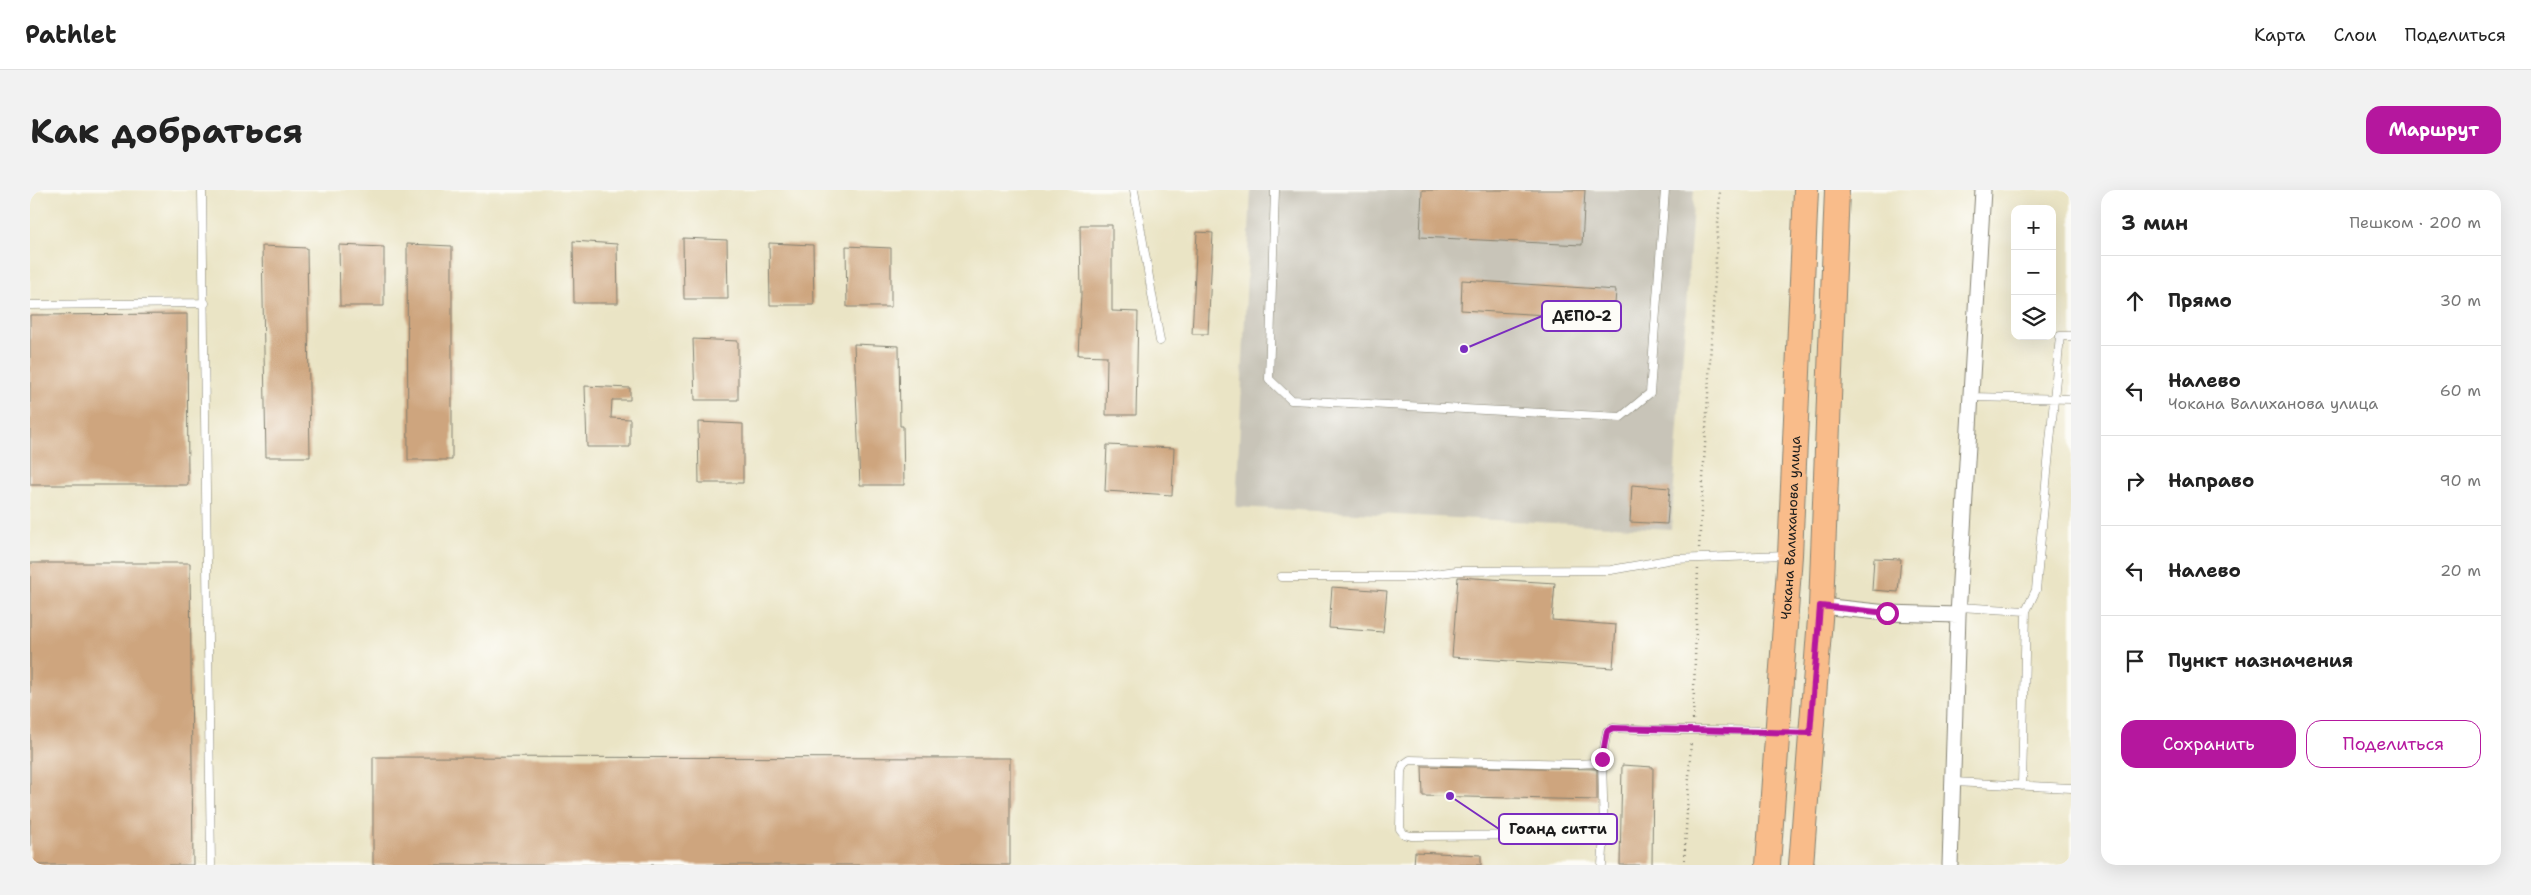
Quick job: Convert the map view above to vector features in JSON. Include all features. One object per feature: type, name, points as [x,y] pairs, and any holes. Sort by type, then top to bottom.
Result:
[{"type":"main road","name":"Чокана Валиханова улица","points":[[1768,865],[1790,555],[1806,190]]},
{"type":"main road","points":[[1801,865],[1820,606],[1837,190]]},
{"type":"street","points":[[1950,865],[1958,611],[1983,190]]},
{"type":"street","points":[[1820,606],[1887,613],[1958,611]]},
{"type":"lane","points":[[202,190],[211,865]]},
{"type":"lane","points":[[1134,190],[1160,342]]},
{"type":"lane","points":[[1275,190],[1270,379],[1291,400],[1621,417],[1650,393],[1665,190]]},
{"type":"lane","points":[[30,305],[205,303]]},
{"type":"lane","points":[[2022,786],[2026,611],[2036,590],[2060,336],[2071,336]]},
{"type":"lane","points":[[1971,397],[2071,399]]},
{"type":"lane","points":[[1281,577],[1412,577],[1456,572],[1611,570],[1673,559],[1790,555]]},
{"type":"lane","points":[[1958,611],[2026,611]]},
{"type":"lane","points":[[1602,865],[1604,835],[1602,759],[1607,731],[1613,728],[1661,731],[1692,729],[1777,730],[1810,733]]},
{"type":"lane","points":[[1602,759],[1594,763],[1577,764],[1410,760],[1403,765],[1401,772],[1400,829],[1404,834],[1411,836],[1604,835]]},
{"type":"lane","points":[[1954,782],[2071,788]]},
{"type":"path","points":[[1684,865],[1720,190]]},
{"type":"shaded area","points":[[1251,190],[1694,190],[1671,529],[1236,507]]},
{"type":"building","points":[[1422,190],[1585,190],[1582,245],[1420,237]]},
{"type":"building","points":[[1080,225],[1112,225],[1112,311],[1138,312],[1136,415],[1106,415],[1107,356],[1078,355],[1081,295]]},
{"type":"building","points":[[1197,232],[1213,233],[1208,334],[1192,334]]},
{"type":"building","points":[[683,238],[727,240],[728,299],[684,299]]},
{"type":"building","points":[[573,241],[617,244],[618,303],[574,303]]},
{"type":"building","points":[[769,243],[813,245],[814,305],[770,305]]},
{"type":"building","points":[[407,244],[452,246],[452,460],[408,460]]},
{"type":"building","points":[[339,245],[384,247],[384,306],[340,306]]},
{"type":"building","points":[[262,246],[307,248],[310,457],[266,457]]},
{"type":"building","points":[[846,246],[891,248],[891,307],[847,307]]},
{"type":"building","points":[[1462,280],[1616,290],[1614,319],[1461,310]]},
{"type":"building","points":[[187,314],[188,485],[30,485],[30,315]]},
{"type":"building","points":[[693,339],[738,341],[738,400],[695,400]]},
{"type":"building","points":[[854,344],[899,346],[900,426],[903,426],[904,485],[860,485]]},
{"type":"building","points":[[585,386],[630,388],[630,400],[612,400],[611,418],[630,419],[630,447],[587,447]]},
{"type":"building","points":[[698,422],[743,424],[743,483],[699,483]]},
{"type":"building","points":[[1107,445],[1174,448],[1172,495],[1105,491]]},
{"type":"building","points":[[1632,485],[1670,488],[1667,524],[1630,522]]},
{"type":"building","points":[[1874,558],[1901,559],[1898,592],[1872,590]]},
{"type":"building","points":[[30,563],[190,563],[193,865],[30,865]]},
{"type":"building","points":[[1458,577],[1555,583],[1552,620],[1616,625],[1613,668],[1452,657]]},
{"type":"building","points":[[1332,587],[1387,591],[1383,632],[1329,628]]},
{"type":"building","points":[[373,757],[1010,758],[1010,865],[373,865]]},
{"type":"building","points":[[1622,765],[1653,767],[1652,865],[1620,865]]},
{"type":"building","points":[[1422,766],[1597,769],[1597,800],[1423,796]]},
{"type":"building","points":[[1415,852],[1481,855],[1481,865],[1414,865]]},
{"type":"place","name":"ДЕПО-2","points":[[1464,349]]},
{"type":"place","name":"Гоанд ситти","points":[[1450,796]]},
{"type":"route","points":[[1602,759],[1607,731],[1613,728],[1661,731],[1692,729],[1777,730],[1810,733],[1820,606],[1887,613]]}]
